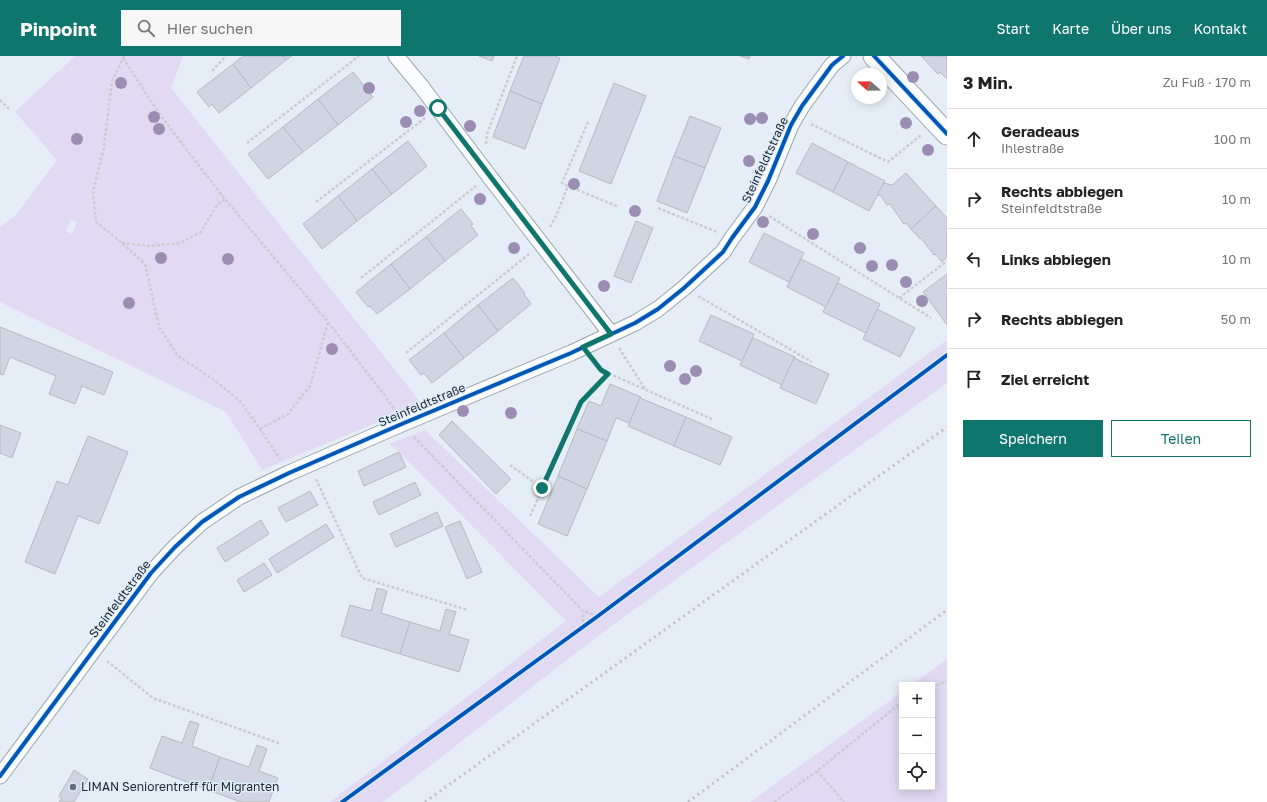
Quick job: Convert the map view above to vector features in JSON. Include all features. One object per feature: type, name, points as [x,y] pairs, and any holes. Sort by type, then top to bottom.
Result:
[{"type":"main road","points":[[874,56],[942,128]]},
{"type":"street","points":[[396,56],[438,108],[485,172],[611,334]]},
{"type":"street","name":"Steinfeldtstraße","points":[[0,776],[151,574],[175,547],[202,522],[239,497],[289,473],[583,347],[635,323],[658,309],[684,288],[723,252],[755,207],[796,116],[832,65],[843,56]]},
{"type":"path","points":[[212,71],[226,56]]},
{"type":"path","points":[[247,143],[359,56]]},
{"type":"path","points":[[361,278],[485,172],[487,134],[517,56]]},
{"type":"path","points":[[123,57],[158,112],[225,199],[328,322],[382,392],[416,440],[583,611],[598,616]]},
{"type":"path","points":[[123,57],[112,81],[104,147],[93,191],[96,222],[145,264],[159,327],[178,356],[214,380],[240,401],[289,473]]},
{"type":"path","points":[[0,100],[10,110]]},
{"type":"path","points":[[316,202],[438,108]]},
{"type":"path","points":[[796,116],[888,162],[942,128]]},
{"type":"path","points":[[588,122],[562,183],[619,207]]},
{"type":"path","points":[[406,353],[541,244],[557,214],[568,186]]},
{"type":"path","points":[[122,243],[150,246],[180,243],[201,232],[217,205],[225,199]]},
{"type":"path","points":[[755,207],[931,318]]},
{"type":"path","points":[[658,208],[732,238]]},
{"type":"path","points":[[899,298],[947,261]]},
{"type":"path","points":[[684,288],[812,362]]},
{"type":"path","points":[[260,429],[288,414],[310,386],[328,322]]},
{"type":"path","points":[[611,334],[645,390]]},
{"type":"path","points":[[583,347],[601,370],[608,374],[712,419]]},
{"type":"path","points":[[530,516],[581,402],[608,374]]},
{"type":"path","points":[[309,465],[362,578],[468,610]]},
{"type":"path","points":[[510,465],[542,488]]},
{"type":"path","points":[[583,611],[583,627]]},
{"type":"path","points":[[593,619],[603,612]]},
{"type":"path","points":[[577,631],[588,623]]},
{"type":"path","points":[[94,650],[153,698],[281,744]]},
{"type":"path","points":[[935,686],[947,681]]},
{"type":"path","points":[[774,802],[817,771],[899,704]]},
{"type":"path","points":[[817,771],[844,802]]},
{"type":"shaded area","points":[[75,56],[183,56],[171,88],[422,404],[262,470],[226,412],[0,302],[0,227],[16,215],[57,160],[15,112]],"holes":[[[71,220],[77,222],[72,234],[66,231]]]},
{"type":"shaded area","points":[[947,340],[947,383],[602,633],[383,802],[330,802],[566,621],[399,452],[389,444],[425,430],[599,597]]},
{"type":"shaded area","points":[[947,659],[947,802],[750,802],[899,694],[899,790],[935,790],[935,682],[915,682]]},
{"type":"building","points":[[243,56],[283,56],[286,60],[251,88],[233,64]]},
{"type":"building","points":[[283,56],[292,56],[286,60]]},
{"type":"building","points":[[479,56],[494,56],[492,61]]},
{"type":"building","points":[[524,56],[555,56],[560,58],[542,104],[510,91]]},
{"type":"building","points":[[740,56],[750,56],[749,59]]},
{"type":"building","points":[[921,56],[947,56],[947,77],[946,78],[940,72],[938,74]]},
{"type":"building","points":[[233,64],[251,88],[219,113],[212,104],[209,107],[197,92]]},
{"type":"building","points":[[353,72],[373,97],[338,125],[318,99]]},
{"type":"building","points":[[614,83],[646,96],[611,184],[579,171]]},
{"type":"building","points":[[510,91],[542,104],[525,149],[493,137]]},
{"type":"building","points":[[318,99],[338,125],[303,152],[283,127]]},
{"type":"building","points":[[690,116],[721,128],[705,168],[674,156]]},
{"type":"building","points":[[283,127],[303,152],[268,179],[248,154]]},
{"type":"building","points":[[408,141],[427,166],[392,194],[372,169]]},
{"type":"building","points":[[812,143],[848,162],[833,192],[796,173]]},
{"type":"building","points":[[674,156],[705,168],[687,213],[657,201]]},
{"type":"building","points":[[848,162],[885,181],[869,211],[833,192]]},
{"type":"building","points":[[372,169],[392,194],[357,221],[338,196]]},
{"type":"building","points":[[906,173],[936,206],[911,229],[906,223],[904,224],[890,204],[887,205],[881,196],[877,195],[884,183],[892,185]]},
{"type":"building","points":[[338,196],[357,221],[322,249],[303,224]]},
{"type":"building","points":[[936,206],[947,218],[947,257],[942,262],[911,229]]},
{"type":"building","points":[[461,209],[473,224],[471,226],[478,235],[445,261],[426,237]]},
{"type":"building","points":[[636,221],[653,228],[631,283],[614,276]]},
{"type":"building","points":[[764,233],[804,253],[789,282],[749,262]]},
{"type":"building","points":[[426,237],[445,261],[410,289],[391,264]]},
{"type":"building","points":[[801,259],[840,278],[826,307],[787,287]]},
{"type":"building","points":[[391,264],[410,289],[377,314],[370,306],[368,307],[356,292]]},
{"type":"building","points":[[947,274],[947,325],[923,292]]},
{"type":"building","points":[[513,278],[525,293],[524,294],[531,304],[498,331],[478,305]]},
{"type":"building","points":[[838,283],[880,304],[866,333],[823,312]]},
{"type":"building","points":[[478,305],[498,331],[464,358],[444,333]]},
{"type":"building","points":[[877,309],[915,328],[900,357],[863,339]]},
{"type":"building","points":[[711,315],[754,334],[742,361],[699,341]]},
{"type":"building","points":[[0,327],[113,372],[104,395],[82,386],[75,404],[49,394],[56,376],[10,357],[3,375],[0,374]]},
{"type":"building","points":[[444,333],[464,358],[432,383],[424,373],[421,375],[409,360]]},
{"type":"building","points":[[753,338],[795,357],[782,385],[740,365]]},
{"type":"building","points":[[794,358],[829,374],[816,404],[780,388]]},
{"type":"building","points":[[610,384],[641,397],[629,423],[616,418],[607,441],[577,429],[589,401],[601,406]]},
{"type":"building","points":[[640,398],[686,417],[674,446],[628,426]]},
{"type":"building","points":[[686,417],[732,437],[720,465],[674,446]]},
{"type":"building","points":[[452,421],[511,479],[496,494],[439,435]]},
{"type":"building","points":[[0,425],[21,433],[12,458],[0,453]]},
{"type":"building","points":[[577,429],[607,441],[587,489],[558,476]]},
{"type":"building","points":[[88,436],[128,452],[99,524],[78,516],[55,574],[25,562],[57,481],[68,485]]},
{"type":"building","points":[[399,452],[406,467],[364,486],[358,471]]},
{"type":"building","points":[[558,476],[587,489],[567,536],[538,524]]},
{"type":"building","points":[[415,482],[421,495],[379,515],[373,502]]},
{"type":"building","points":[[310,491],[318,505],[286,522],[278,508]]},
{"type":"building","points":[[437,512],[443,526],[396,547],[390,534]]},
{"type":"building","points":[[261,520],[269,534],[225,562],[217,548]]},
{"type":"building","points":[[460,521],[482,572],[467,579],[445,527]]},
{"type":"building","points":[[326,524],[334,537],[277,573],[269,559]]},
{"type":"building","points":[[264,563],[272,575],[244,592],[237,580]]},
{"type":"building","points":[[377,588],[387,591],[381,613],[410,622],[400,654],[341,636],[350,605],[371,611]]},
{"type":"building","points":[[446,609],[456,612],[449,634],[469,640],[459,672],[400,654],[410,622],[440,631]]},
{"type":"building","points":[[190,721],[199,724],[192,746],[220,757],[208,790],[150,768],[162,736],[182,743]]},
{"type":"building","points":[[257,745],[267,749],[259,771],[278,778],[269,802],[241,802],[208,790],[220,757],[249,767]]},
{"type":"building","name":"LIMAN Seniorentreff für Migranten","points":[[74,770],[88,779],[74,802],[59,802],[62,798],[59,796]]},
{"type":"railway","points":[[425,802],[947,427]]},
{"type":"railway","points":[[688,802],[947,610]]},
{"type":"cycle path","points":[[0,776],[151,573],[175,547],[202,522],[239,497],[289,473],[571,353],[635,323],[658,309],[684,288],[723,252],[755,207],[768,181],[791,125],[802,106],[832,65],[843,56]]},
{"type":"cycle path","points":[[874,56],[947,134]]},
{"type":"cycle path","points":[[342,802],[598,616],[947,355]]},
{"type":"place","name":"LIMAN Seniorentreff für Migranten","points":[[73,787]]},
{"type":"route","points":[[438,108],[611,334],[583,347],[601,370],[608,374],[581,402],[542,488]]}]
